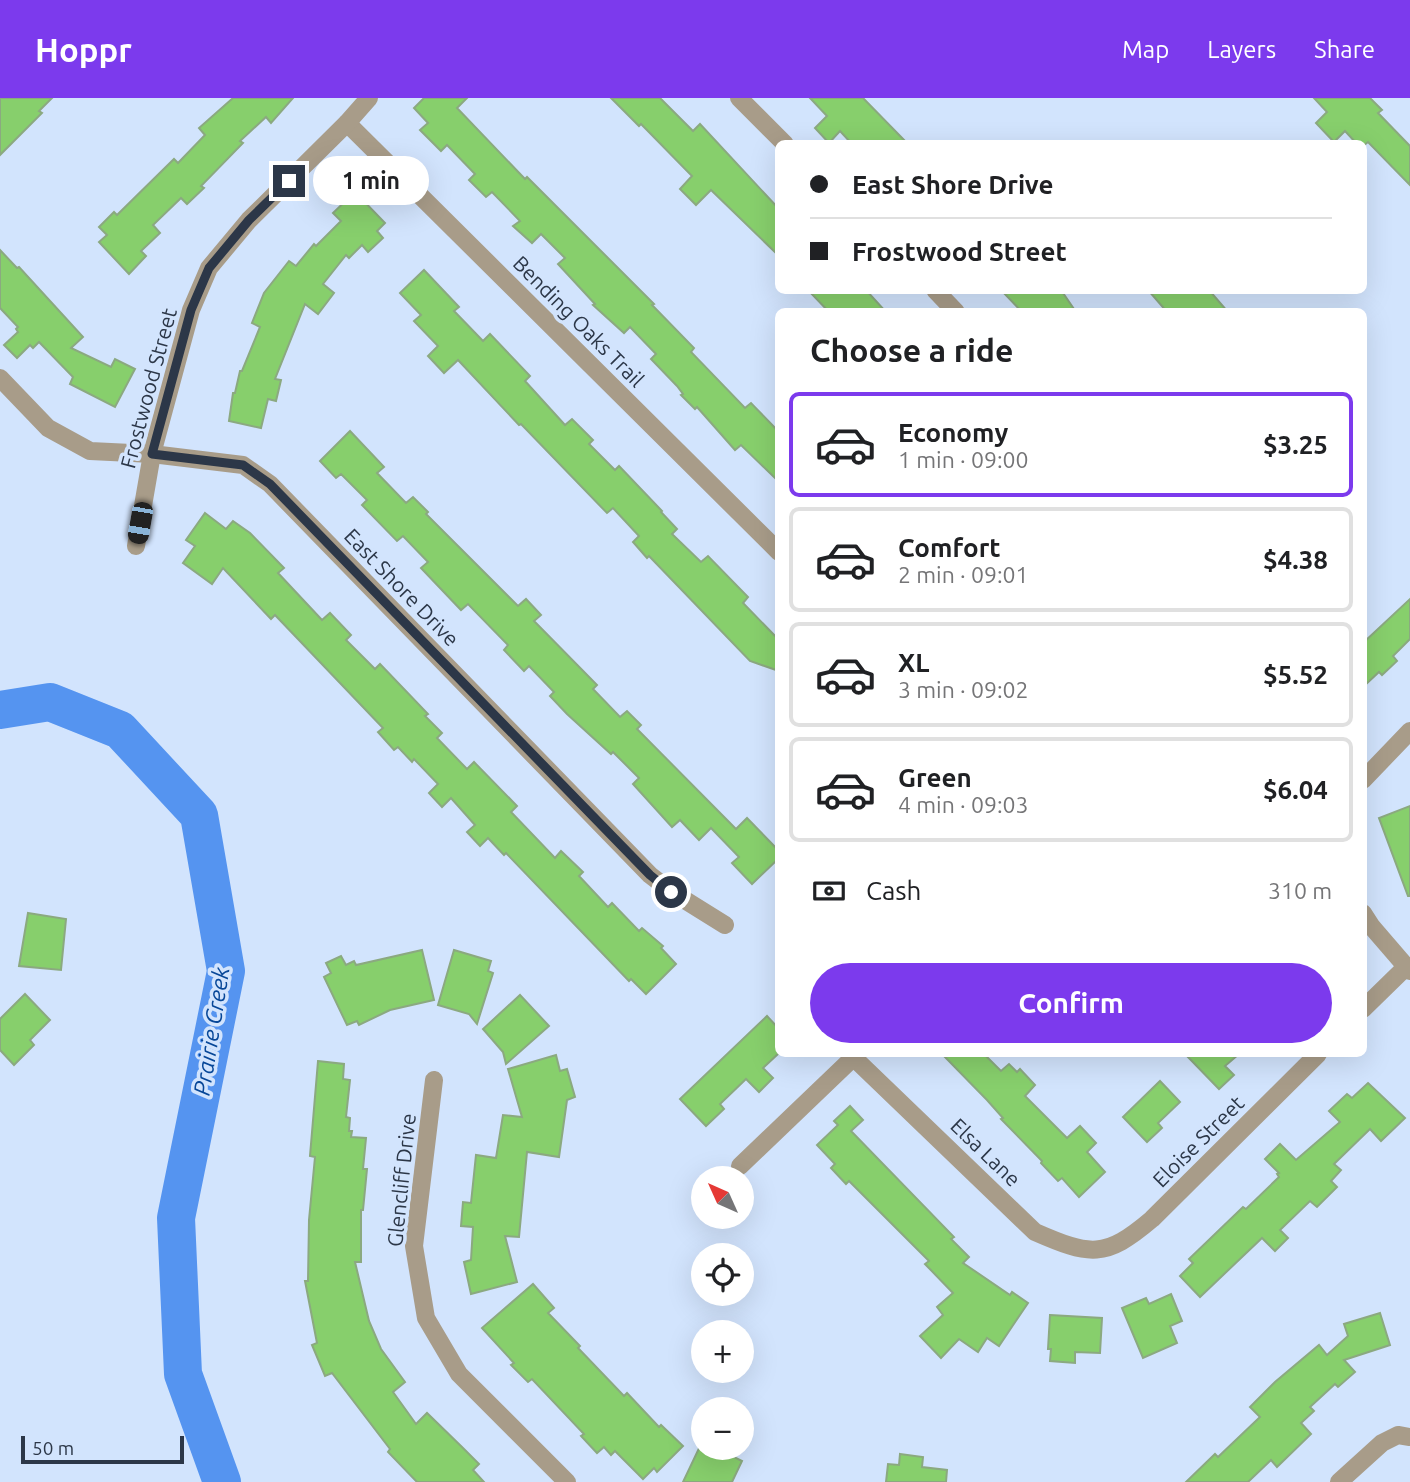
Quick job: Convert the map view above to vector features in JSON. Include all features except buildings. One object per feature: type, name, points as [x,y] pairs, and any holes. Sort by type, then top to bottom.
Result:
[{"type":"street","name":"Frostwood Street","points":[[136,546],[152,454],[191,310],[209,268],[249,220],[369,98]]},
{"type":"street","points":[[739,98],[781,140]]},
{"type":"street","name":"Bending Oaks Trail","points":[[347,123],[775,548]]},
{"type":"street","points":[[939,294],[952,308]]},
{"type":"street","name":"East Shore Drive","points":[[0,378],[48,428],[90,451],[152,454],[243,465],[270,484],[650,875],[671,892],[725,925]]},
{"type":"street","points":[[1367,776],[1410,731]]},
{"type":"street","points":[[1367,919],[1408,969],[1367,1005]]},
{"type":"street","points":[[740,1166],[853,1057]]},
{"type":"street","name":"Elsa Lane","points":[[857,1057],[1035,1232],[1072,1248],[1102,1250]]},
{"type":"street","name":"Eloise Street","points":[[1102,1250],[1127,1240],[1152,1219],[1315,1057]]},
{"type":"street","name":"Glencliff Drive","points":[[434,1080],[414,1246],[426,1318],[459,1374],[567,1482]]},
{"type":"street","points":[[1339,1482],[1382,1443],[1398,1435],[1410,1437]]},
{"type":"waterway","name":"Prairie Creek","points":[[0,710],[50,702],[120,730],[199,815],[226,971],[176,1218],[183,1374],[222,1482]]},
{"type":"route","points":[[289,181],[249,220],[209,268],[191,310],[152,454],[243,465],[270,484],[650,875],[671,892]]}]
